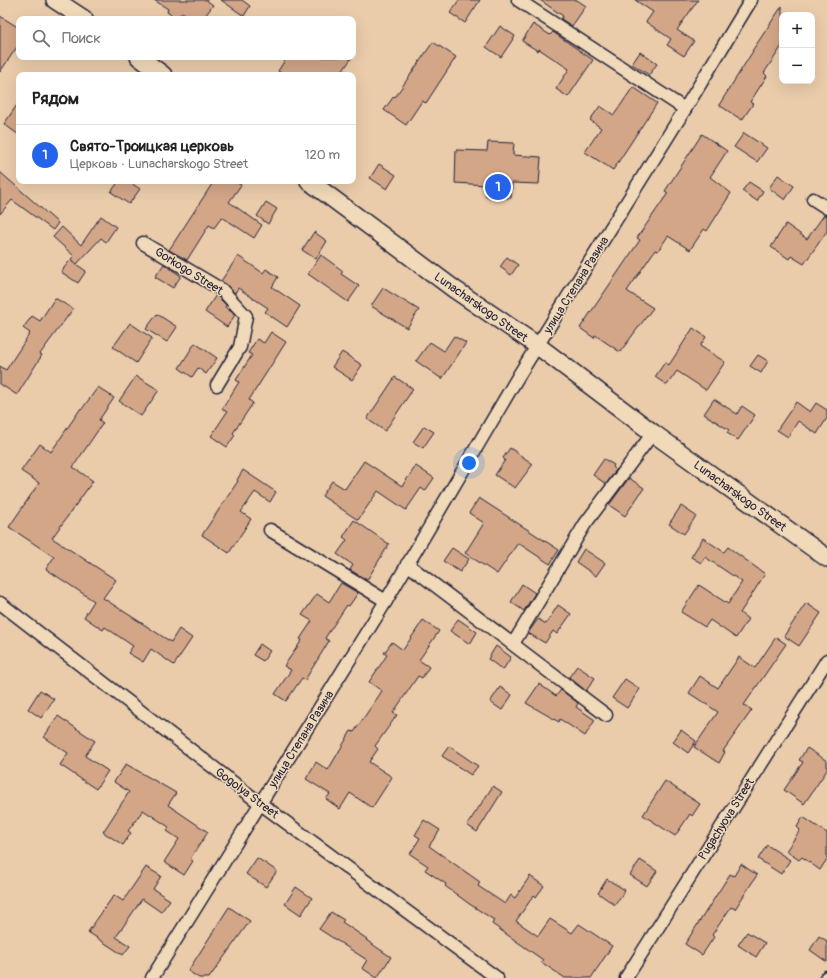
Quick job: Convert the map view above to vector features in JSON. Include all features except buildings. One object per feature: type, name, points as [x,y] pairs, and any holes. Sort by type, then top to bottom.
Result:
[{"type":"main road","points":[[55,0],[79,16]]},
{"type":"main road","points":[[142,60],[159,72]]},
{"type":"main road","name":"Lunacharskogo Street","points":[[313,184],[454,289],[538,346],[653,433],[827,558]]},
{"type":"street","points":[[518,0],[685,109]]},
{"type":"street","name":"улица Степана Разина","points":[[152,978],[262,804],[386,601],[538,346],[751,0]]},
{"type":"street","points":[[813,199],[827,208]]},
{"type":"street","name":"Gorkogo Street","points":[[143,243],[222,290],[246,316],[240,347],[216,385]]},
{"type":"street","points":[[513,644],[585,524],[653,433]]},
{"type":"street","points":[[270,530],[386,601]]},
{"type":"street","points":[[407,564],[606,715]]},
{"type":"street","name":"Gogolya Street","points":[[0,603],[262,804],[497,978]]},
{"type":"street","name":"Pugachyova Street","points":[[626,978],[827,660]]},
{"type":"place","name":"Свято-Троицкая церковь","points":[[498,187]]}]
